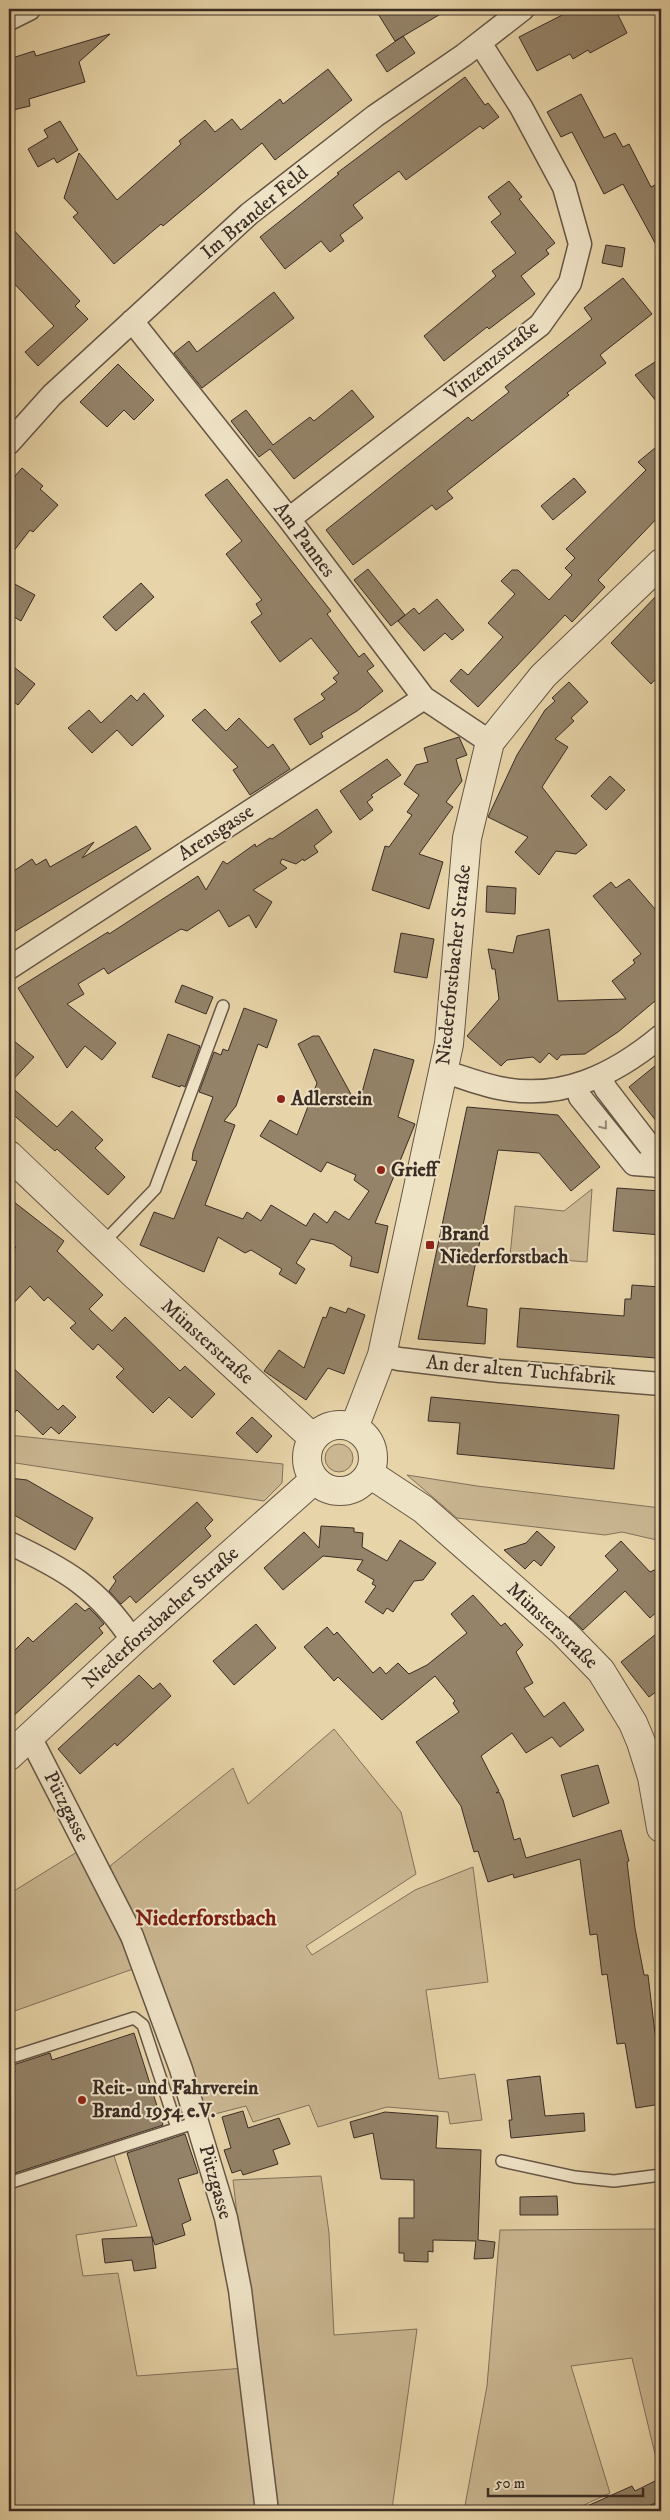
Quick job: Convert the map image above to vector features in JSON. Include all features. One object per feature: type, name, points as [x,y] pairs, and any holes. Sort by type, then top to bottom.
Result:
[{"type":"street","points":[[9,19],[29,9]]},
{"type":"street","name":"Im Brander Feld","points":[[9,443],[52,396],[249,214],[375,116],[480,43],[523,9]]},
{"type":"street","name":"Vinzenzstraße","points":[[289,518],[540,325],[570,283],[580,244],[564,187],[520,108],[480,43]]},
{"type":"street","name":"Am Pannes","points":[[132,321],[289,518],[424,698],[490,742]]},
{"type":"street","name":"Niederforstbacher Straße","points":[[354,1428],[382,1355],[443,1071],[453,1009],[467,838],[490,742],[543,676],[661,563]]},
{"type":"street","name":"Arensgasse","points":[[9,968],[424,698]]},
{"type":"street","points":[[443,1071],[498,1088],[546,1091],[577,1086],[600,1077],[629,1061],[661,1036]]},
{"type":"street","points":[[577,1086],[580,1097],[634,1164],[658,1166],[656,1154],[606,1089],[600,1077]]},
{"type":"street","name":"Münsterstraße","points":[[9,1155],[102,1244],[313,1438]]},
{"type":"street","name":"An der alten Tuchfabrik","points":[[382,1355],[400,1360],[500,1371],[661,1384]]},
{"type":"street","points":[[343,1425],[354,1428],[365,1436],[372,1448],[373,1462],[370,1474],[362,1484],[342,1491],[326,1489],[314,1480],[308,1470],[306,1459],[313,1438],[332,1426],[343,1425]]},
{"type":"street","name":"Münsterstraße","points":[[370,1474],[423,1510],[563,1632],[601,1670],[630,1717],[641,1742],[652,1777],[661,1828]]},
{"type":"street","name":"Niederforstbacher Straße","points":[[9,1756],[133,1641],[160,1620],[314,1480]]},
{"type":"street","points":[[9,1543],[47,1560],[94,1592],[118,1618],[133,1641]]},
{"type":"street","name":"Pützgasse","points":[[30,1737],[132,1936],[181,2069],[187,2125],[226,2218],[240,2290],[267,2511]]},
{"type":"lane","points":[[102,1244],[155,1189],[224,1006]]},
{"type":"lane","points":[[9,2058],[134,2018],[143,2025],[187,2125],[9,2183]]},
{"type":"lane","points":[[502,2161],[574,2177],[614,2181],[661,2175]]},
{"type":"lane","points":[[655,2511],[661,2507]]},
{"type":"shaded area","points":[[592,1189],[587,1262],[510,1256],[515,1206],[564,1211]]},
{"type":"shaded area","points":[[9,1435],[283,1464],[282,1483],[264,1501],[9,1462]]},
{"type":"shaded area","points":[[339,1444],[349,1448],[353,1458],[349,1468],[339,1472],[329,1468],[325,1458],[329,1448]]},
{"type":"shaded area","points":[[407,1475],[477,1486],[661,1508],[661,1541],[622,1532],[605,1535],[457,1518]]},
{"type":"shaded area","points":[[334,1729],[401,1812],[416,1874],[306,1946],[312,1955],[415,1890],[473,1867],[488,1982],[426,1990],[439,2079],[475,2074],[482,2120],[450,2124],[448,2112],[387,2107],[318,2127],[309,2105],[253,2122],[246,2106],[207,2116],[184,2045],[110,1866],[233,1768],[248,1804]]},
{"type":"shaded area","points":[[77,1852],[88,1865],[133,1969],[9,2013],[9,1894]]},
{"type":"shaded area","points":[[113,2153],[137,2226],[76,2235],[83,2276],[118,2273],[137,2376],[245,2368],[262,2511],[9,2511],[9,2187]]},
{"type":"shaded area","points":[[321,2176],[329,2233],[334,2335],[417,2329],[392,2509],[397,2511],[273,2511],[271,2509],[233,2180]]},
{"type":"shaded area","points":[[661,2229],[661,2479],[632,2358],[571,2366],[610,2493],[571,2511],[464,2511],[487,2386],[500,2230]]},
{"type":"building","points":[[375,9],[449,9],[395,41]]},
{"type":"building","points":[[574,9],[615,9],[627,33],[590,53],[588,50],[573,59],[570,54],[537,71],[519,37]]},
{"type":"building","points":[[110,34],[79,62],[85,82],[29,99],[30,106],[9,111],[9,59],[34,51],[36,56]]},
{"type":"building","points":[[403,36],[415,53],[387,72],[376,55]]},
{"type":"building","points":[[328,69],[352,100],[275,160],[262,143],[163,226],[161,224],[114,264],[73,217],[78,213],[64,198],[79,153],[117,200],[181,144],[179,141],[205,120],[215,132],[232,119],[241,130],[280,99],[283,104]]},
{"type":"building","points":[[465,77],[485,105],[488,103],[499,117],[483,129],[480,126],[406,180],[399,171],[353,205],[363,218],[340,235],[344,241],[330,252],[321,241],[285,269],[260,237],[339,174],[337,173]]},
{"type":"building","points":[[581,94],[604,138],[615,133],[623,147],[629,144],[651,187],[661,182],[661,254],[623,184],[604,194],[572,132],[561,137],[547,112]]},
{"type":"building","points":[[60,121],[78,150],[57,163],[54,158],[38,167],[28,149],[48,137],[44,130]]},
{"type":"building","points":[[509,181],[522,197],[519,199],[555,243],[546,250],[549,254],[521,276],[535,294],[489,329],[487,327],[444,361],[424,336],[496,276],[492,271],[516,253],[491,222],[501,214],[488,197]]},
{"type":"building","points":[[9,225],[80,301],[75,306],[88,319],[38,366],[25,352],[54,326],[9,278]]},
{"type":"building","points":[[606,245],[625,248],[622,267],[602,263]]},
{"type":"building","points":[[623,278],[652,314],[600,355],[606,363],[567,393],[569,395],[447,491],[453,498],[436,510],[432,505],[353,565],[326,530],[468,417],[472,421],[509,392],[505,387],[592,319],[584,308]]},
{"type":"building","points":[[274,292],[294,318],[202,388],[174,353],[189,341],[197,352]]},
{"type":"building","points":[[661,358],[661,407],[635,375]]},
{"type":"building","points":[[118,364],[154,400],[134,420],[124,410],[107,427],[80,402]]},
{"type":"building","points":[[352,390],[374,417],[294,479],[270,449],[259,457],[231,421],[246,410],[273,445],[310,417],[314,421]]},
{"type":"building","points":[[661,443],[661,514],[598,580],[605,587],[572,622],[565,615],[478,707],[450,681],[461,669],[468,675],[503,637],[488,623],[515,594],[501,581],[512,570],[518,570],[549,600],[572,575],[565,568],[575,558],[566,549],[646,470],[638,462]]},
{"type":"building","points":[[22,468],[43,486],[40,489],[58,505],[33,532],[30,530],[9,557],[9,483]]},
{"type":"building","points":[[574,478],[586,492],[553,520],[541,506]]},
{"type":"building","points":[[227,479],[331,611],[327,614],[359,657],[364,653],[374,666],[367,671],[383,691],[357,711],[321,733],[323,737],[310,745],[294,719],[325,699],[321,694],[337,682],[333,678],[339,673],[311,638],[280,662],[251,622],[262,614],[256,604],[262,600],[226,554],[242,541],[205,495]]},
{"type":"building","points":[[368,569],[405,615],[391,626],[354,580]]},
{"type":"building","points":[[9,581],[35,595],[21,621],[9,614]]},
{"type":"building","points":[[141,583],[154,597],[116,631],[103,617]]},
{"type":"building","points":[[661,591],[661,673],[651,684],[611,643]]},
{"type":"building","points":[[437,599],[464,630],[452,640],[445,633],[424,651],[398,621],[414,608],[419,614]]},
{"type":"building","points":[[9,663],[35,684],[18,705],[9,698]]},
{"type":"building","points":[[569,682],[588,702],[571,718],[574,721],[555,739],[568,747],[542,787],[587,845],[576,854],[556,851],[539,875],[515,852],[528,837],[488,817],[517,755],[545,710],[555,701],[552,698]]},
{"type":"building","points":[[144,693],[164,716],[132,746],[117,730],[92,753],[68,728],[89,710],[101,723],[131,695],[137,701]]},
{"type":"building","points":[[205,709],[226,731],[239,718],[268,748],[273,744],[290,769],[250,795],[233,770],[238,767],[192,720]]},
{"type":"building","points":[[459,737],[467,755],[456,759],[462,781],[446,802],[453,807],[419,854],[443,862],[429,909],[372,890],[385,846],[389,847],[412,815],[407,812],[419,795],[404,784],[416,765],[428,762],[424,748]]},
{"type":"building","points":[[387,759],[401,775],[371,795],[373,797],[367,802],[373,810],[360,820],[340,791]]},
{"type":"building","points":[[610,776],[625,790],[606,810],[591,796]]},
{"type":"building","points":[[317,809],[332,832],[314,846],[318,852],[296,864],[282,859],[280,863],[287,868],[253,890],[272,902],[256,928],[249,915],[229,927],[219,910],[187,931],[181,929],[108,974],[104,968],[78,984],[84,994],[67,1004],[116,1043],[102,1060],[85,1046],[67,1068],[18,988],[108,932],[109,934],[198,876],[206,890],[223,861],[227,864],[255,844],[256,847],[270,838],[272,839]]},
{"type":"building","points":[[136,826],[151,849],[9,935],[9,874],[32,859],[36,865],[46,859],[50,867],[94,842],[82,858]]},
{"type":"building","points":[[629,879],[661,916],[661,996],[618,1032],[585,1054],[561,1055],[557,1060],[549,1053],[540,1063],[533,1057],[507,1060],[501,1066],[467,1036],[499,999],[495,969],[492,969],[488,949],[513,953],[517,936],[549,929],[558,1001],[626,999],[612,981],[635,963],[633,960],[641,954],[593,896],[611,882],[616,888]]},
{"type":"building","points":[[487,886],[516,888],[515,914],[486,912]]},
{"type":"building","points":[[401,933],[434,939],[427,978],[394,972]]},
{"type":"building","points":[[182,985],[213,997],[206,1014],[175,1002]]},
{"type":"building","points":[[244,1008],[277,1020],[267,1048],[258,1044],[236,1106],[224,1121],[235,1125],[205,1205],[243,1219],[247,1212],[261,1221],[271,1205],[306,1226],[314,1213],[327,1223],[335,1211],[349,1220],[369,1191],[354,1180],[356,1175],[327,1162],[321,1172],[260,1136],[270,1120],[297,1135],[317,1083],[298,1044],[313,1036],[319,1036],[358,1107],[374,1049],[414,1060],[398,1117],[415,1124],[375,1223],[388,1226],[378,1273],[350,1266],[352,1257],[333,1244],[311,1239],[296,1263],[305,1269],[296,1284],[279,1274],[282,1269],[251,1250],[245,1253],[218,1237],[204,1272],[140,1245],[154,1212],[174,1219],[197,1161],[192,1160],[193,1152],[213,1097],[199,1092],[214,1052],[221,1055],[223,1049],[228,1051]]},
{"type":"building","points":[[168,1034],[200,1046],[185,1087],[152,1077]]},
{"type":"building","points":[[9,1037],[34,1057],[9,1084]]},
{"type":"building","points":[[661,1061],[661,1127],[629,1087]]},
{"type":"building","points":[[9,1085],[57,1127],[72,1111],[103,1140],[95,1148],[125,1177],[108,1195],[57,1149],[55,1151],[9,1111]]},
{"type":"building","points":[[467,1107],[558,1115],[600,1167],[571,1191],[539,1153],[498,1150],[467,1306],[487,1309],[485,1344],[418,1339]]},
{"type":"building","points":[[617,1188],[661,1191],[661,1235],[613,1231]]},
{"type":"building","points":[[9,1198],[64,1241],[57,1251],[103,1295],[89,1309],[112,1331],[125,1317],[180,1371],[185,1366],[215,1394],[192,1418],[169,1397],[153,1413],[116,1377],[124,1369],[98,1344],[93,1350],[70,1328],[76,1323],[48,1297],[44,1301],[30,1286],[9,1308],[9,1256],[16,1247],[9,1241]]},
{"type":"building","points":[[632,1285],[661,1287],[656,1358],[517,1347],[520,1308],[624,1316],[625,1299],[631,1299]]},
{"type":"building","points":[[330,1307],[346,1313],[348,1308],[365,1315],[344,1374],[328,1368],[306,1400],[264,1371],[279,1350],[304,1368],[323,1317],[326,1318]]},
{"type":"building","points":[[9,1364],[58,1410],[63,1405],[76,1417],[59,1434],[51,1427],[43,1435],[17,1410],[9,1419]]},
{"type":"building","points":[[431,1397],[619,1415],[614,1469],[457,1454],[460,1423],[428,1421]]},
{"type":"building","points":[[252,1417],[272,1436],[257,1453],[236,1433]]},
{"type":"building","points":[[9,1478],[27,1480],[93,1518],[75,1550],[9,1512]]},
{"type":"building","points":[[197,1502],[213,1520],[205,1528],[211,1536],[136,1603],[130,1596],[121,1604],[109,1591],[116,1581],[113,1577]]},
{"type":"building","points":[[321,1526],[354,1528],[354,1532],[363,1533],[362,1547],[387,1561],[400,1540],[436,1563],[423,1580],[414,1581],[393,1612],[387,1608],[383,1614],[365,1602],[376,1586],[372,1584],[374,1580],[357,1570],[363,1560],[323,1556],[283,1590],[264,1568],[304,1532],[319,1548]]},
{"type":"building","points":[[537,1531],[555,1547],[541,1566],[534,1560],[525,1569],[504,1550],[526,1543]]},
{"type":"building","points":[[621,1541],[650,1572],[661,1567],[661,1608],[650,1618],[625,1591],[583,1630],[569,1617],[618,1570],[605,1556]]},
{"type":"building","points":[[473,1595],[501,1626],[505,1623],[523,1645],[516,1652],[533,1683],[524,1688],[544,1717],[564,1702],[584,1730],[560,1747],[552,1737],[526,1753],[512,1733],[481,1756],[499,1791],[496,1793],[499,1792],[503,1800],[514,1840],[520,1838],[526,1858],[621,1830],[629,1861],[627,1862],[635,1928],[644,1975],[648,1975],[658,2058],[661,2058],[661,2104],[636,2108],[625,2043],[617,2044],[607,1974],[602,1975],[597,1934],[590,1935],[580,1859],[514,1878],[513,1874],[488,1882],[478,1851],[474,1852],[461,1806],[416,1742],[459,1712],[453,1703],[455,1701],[435,1676],[382,1720],[338,1677],[334,1681],[304,1647],[327,1627],[334,1635],[337,1632],[373,1673],[380,1667],[386,1674],[398,1663],[409,1674],[427,1665],[467,1633],[451,1614]]},
{"type":"building","points":[[76,1603],[85,1611],[89,1608],[97,1616],[104,1624],[99,1628],[103,1633],[9,1720],[9,1656],[28,1637],[33,1642]]},
{"type":"building","points":[[256,1624],[276,1648],[234,1685],[213,1661]]},
{"type":"building","points":[[661,1630],[661,1688],[649,1697],[621,1662]]},
{"type":"building","points":[[139,1675],[153,1689],[160,1683],[171,1696],[117,1746],[115,1743],[80,1774],[58,1749]]},
{"type":"building","points":[[598,1765],[609,1803],[573,1817],[561,1775]]},
{"type":"building","name":"Reit- und Fahrverein Brand 1954 e.V.","points":[[134,2033],[163,2125],[12,2174],[9,2162],[9,2074],[15,2072],[13,2065],[50,2053],[52,2060]]},
{"type":"building","points":[[540,2076],[545,2116],[584,2113],[585,2131],[511,2138],[509,2120],[512,2120],[507,2080]]},
{"type":"building","points":[[243,2111],[248,2128],[279,2118],[290,2144],[273,2150],[278,2164],[243,2175],[241,2170],[232,2173],[224,2150],[231,2148],[222,2117]]},
{"type":"building","points":[[385,2112],[438,2116],[436,2148],[481,2150],[478,2240],[495,2242],[493,2258],[474,2259],[476,2241],[433,2240],[433,2252],[428,2251],[428,2262],[404,2261],[404,2253],[399,2253],[399,2218],[414,2218],[414,2180],[381,2179],[373,2133],[354,2138],[350,2122]]},
{"type":"building","points":[[185,2134],[198,2173],[178,2179],[191,2220],[182,2224],[185,2235],[155,2245],[127,2153]]},
{"type":"building","points":[[557,2196],[558,2215],[520,2215],[520,2197]]},
{"type":"building","points":[[152,2237],[156,2268],[134,2271],[132,2260],[105,2263],[102,2239]]},
{"type":"building","points":[[655,2481],[661,2493],[661,2500],[638,2511],[576,2511],[632,2486],[635,2491]]},
{"type":"place","name":"Adlerstein","points":[[281,1099]]},
{"type":"place","name":"Grieff","points":[[381,1170]]},
{"type":"place","name":"Brand Niederforstbach","points":[[430,1245]]},
{"type":"place","name":"Reit- und Fahrverein Brand 1954 e.V.","points":[[82,2100]]},
{"type":"district","name":"Niederforstbach","points":[[206,1918]]}]
